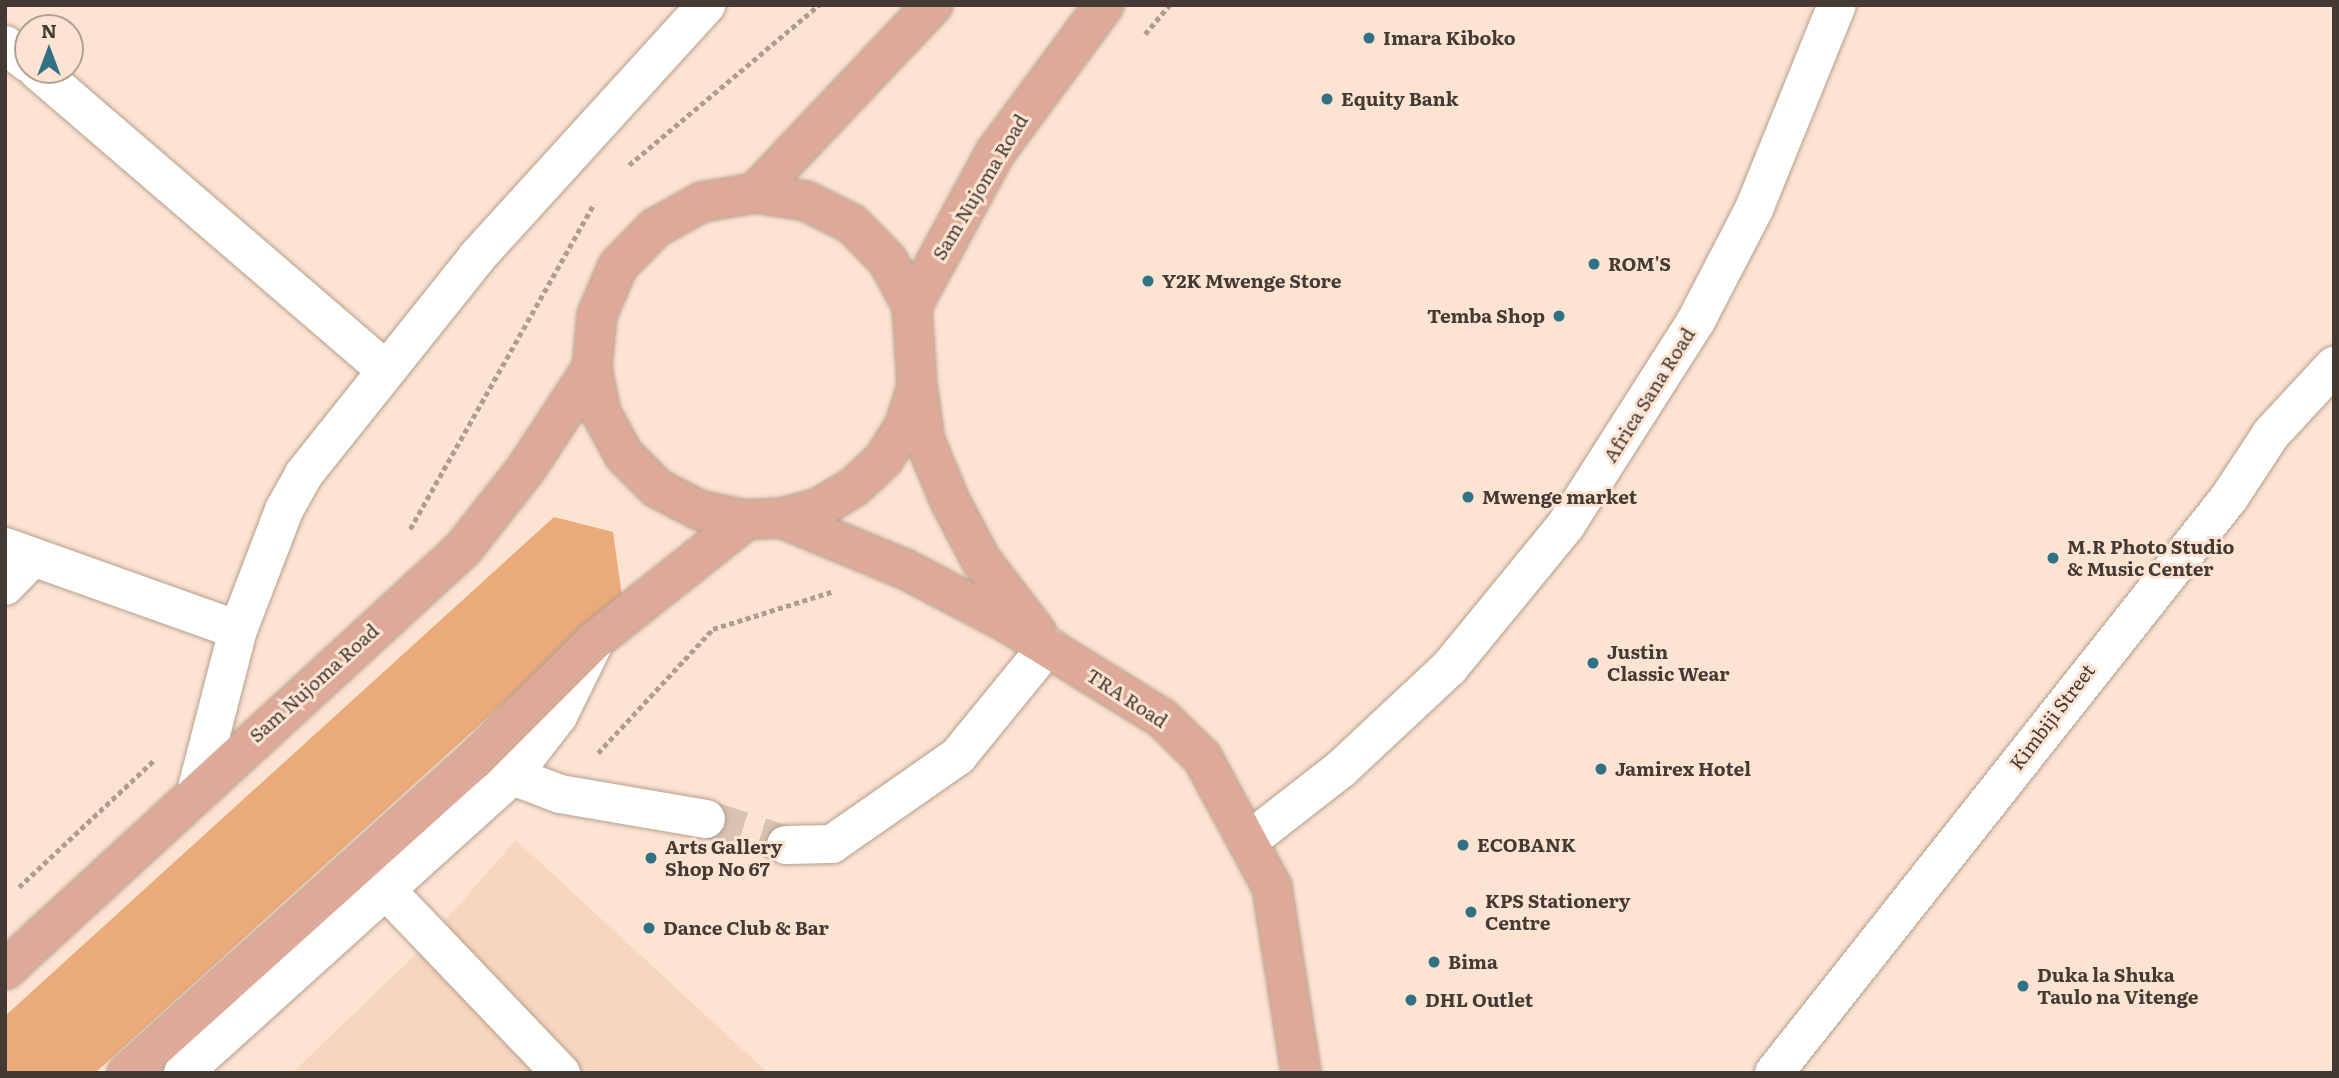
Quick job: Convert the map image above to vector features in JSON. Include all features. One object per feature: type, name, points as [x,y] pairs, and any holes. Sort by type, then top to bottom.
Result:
[{"type":"main road","points":[[755,194],[933,5]]},
{"type":"main road","name":"Sam Nujoma Road","points":[[912,306],[995,153],[1104,5]]},
{"type":"main road","points":[[592,368],[597,315],[618,266],[655,228],[702,202],[755,194],[806,201],[852,224],[888,261],[912,306],[917,386],[925,441],[950,501],[981,561],[1047,647]]},
{"type":"main road","name":"Sam Nujoma Road","points":[[5,971],[196,792],[463,549],[526,469],[592,368]]},
{"type":"main road","name":"TRA Road","points":[[592,368],[601,413],[624,455],[657,488],[699,510],[763,519],[905,569],[1047,647],[1162,718],[1220,781],[1251,839],[1272,887],[1301,1073]]},
{"type":"main road","points":[[127,1073],[474,761],[595,640],[763,519],[819,508],[884,459],[905,425],[917,386]]},
{"type":"street","points":[[196,792],[238,631],[284,510],[383,368],[706,5]]},
{"type":"street","name":"Africa Sana Road","points":[[1251,839],[1340,769],[1449,668],[1566,526],[1702,310],[1754,209],[1837,5]]},
{"type":"street","points":[[53,84],[383,368]]},
{"type":"street","name":"Kimbiji Street","points":[[1774,1073],[2229,498],[2271,434],[2334,366]]},
{"type":"street","points":[[5,586],[19,552],[238,631]]},
{"type":"street","points":[[183,1073],[511,777],[558,716],[595,640]]},
{"type":"street","points":[[786,845],[832,844],[958,756],[1047,647]]},
{"type":"street","points":[[474,761],[560,794],[706,819]]},
{"type":"street","points":[[385,889],[561,1073]]},
{"type":"path","points":[[626,168],[819,5]]},
{"type":"path","points":[[405,538],[597,198]]},
{"type":"path","points":[[15,890],[158,756]]},
{"type":"shaded area","points":[[554,517],[613,532],[622,596],[95,1073],[5,1073],[5,1016]]},
{"type":"shaded area","points":[[516,840],[768,1073],[292,1073],[415,955]]},
{"type":"tunnel","points":[[706,819],[786,845]]},
{"type":"place","name":"Imara Kiboko","points":[[1369,38]]},
{"type":"place","name":"Equity Bank","points":[[1327,99]]},
{"type":"place","name":"ROM'S","points":[[1594,264]]},
{"type":"place","name":"Y2K Mwenge Store","points":[[1148,281]]},
{"type":"place","name":"Temba Shop","points":[[1559,316]]},
{"type":"place","name":"Mwenge market","points":[[1468,497]]},
{"type":"place","name":"M.R Photo Studio & Music Center","points":[[2053,558]]},
{"type":"place","name":"Justin Classic Wear","points":[[1593,663]]},
{"type":"place","name":"Jamirex Hotel","points":[[1601,769]]},
{"type":"place","name":"ECOBANK","points":[[1463,845]]},
{"type":"place","name":"Arts Gallery Shop No 67","points":[[651,858]]},
{"type":"place","name":"KPS Stationery Centre","points":[[1471,912]]},
{"type":"place","name":"Dance Club & Bar","points":[[649,928]]},
{"type":"place","name":"Bima","points":[[1434,962]]},
{"type":"place","name":"Duka la Shuka Taulo na Vitenge","points":[[2023,986]]},
{"type":"place","name":"DHL Outlet","points":[[1411,1000]]}]
